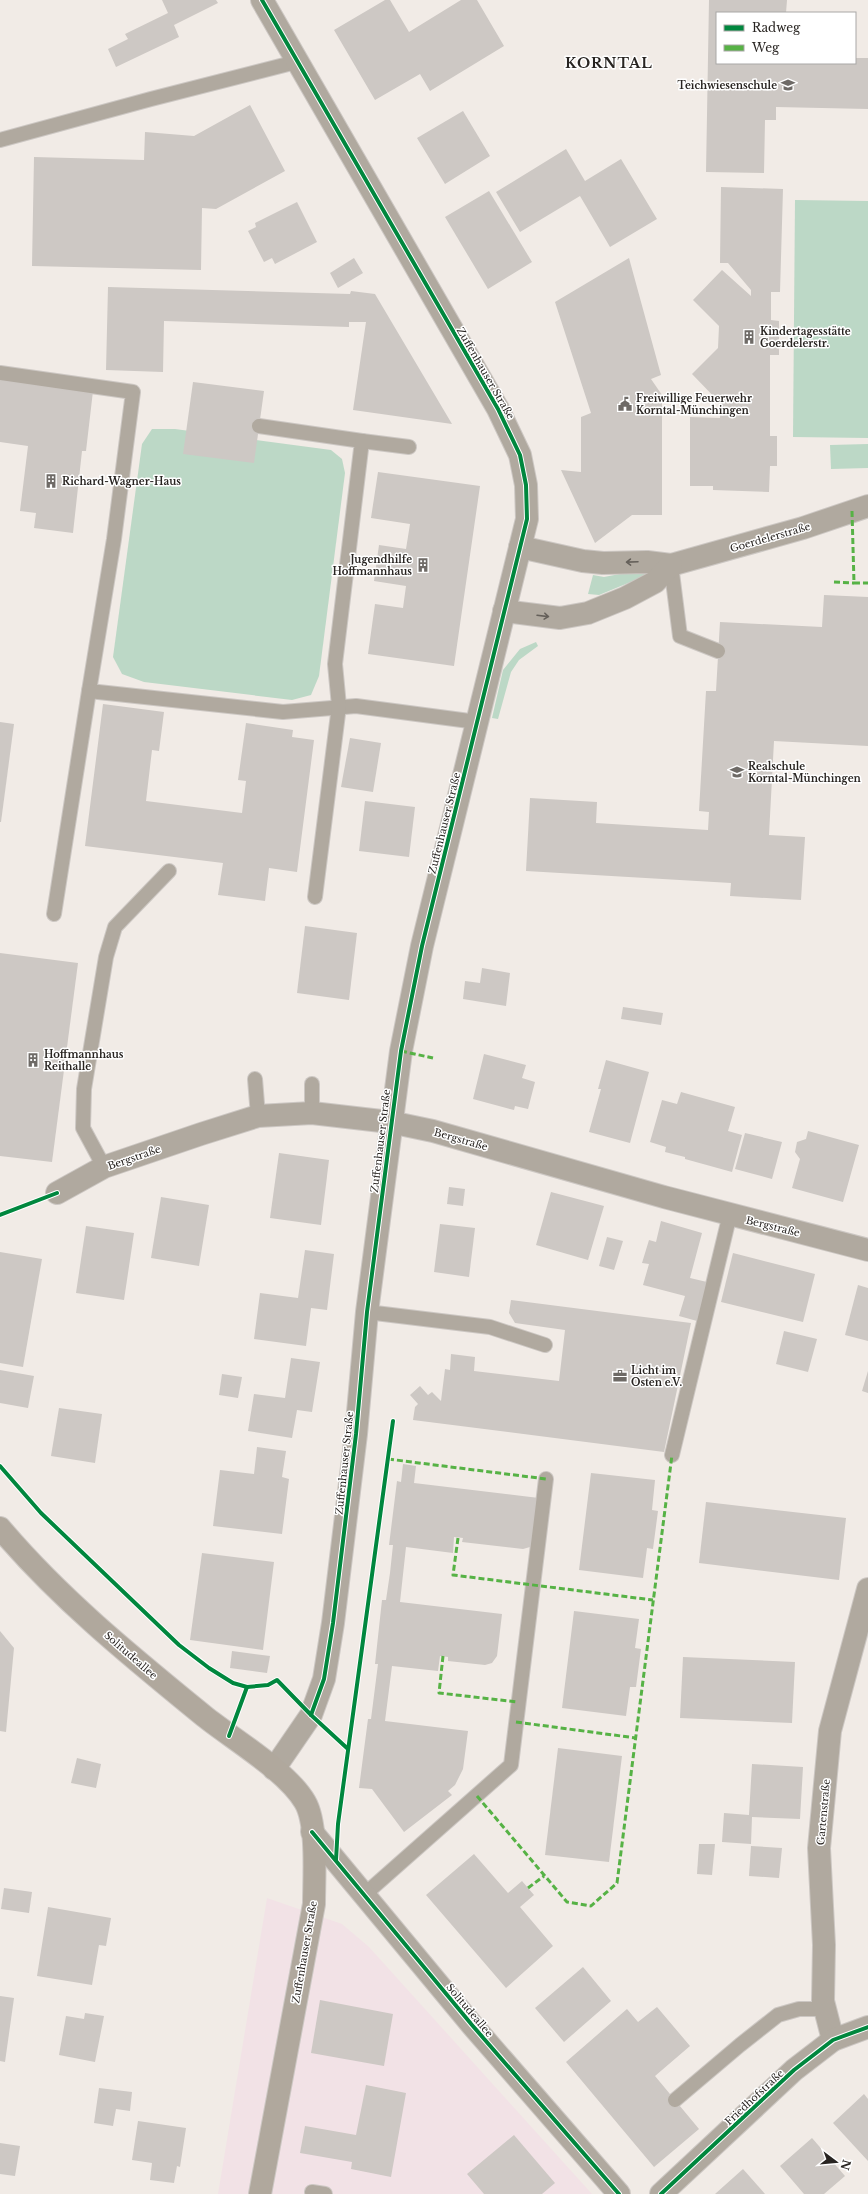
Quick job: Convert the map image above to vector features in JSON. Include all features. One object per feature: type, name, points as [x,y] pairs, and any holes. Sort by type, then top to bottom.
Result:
[{"type":"main road","name":"Solitudeallee","points":[[0,1528],[70,1602],[146,1669],[229,1736],[274,1769]]},
{"type":"main road","name":"Zuffenhauser Straße","points":[[260,2194],[314,1904],[312,1832],[306,1804],[294,1787],[274,1769]]},
{"type":"street","name":"Zuffenhauser Straße","points":[[262,0],[296,62],[510,432],[520,455],[526,485],[526,519],[520,547],[422,946],[400,1052],[367,1312],[356,1434],[333,1623],[324,1679],[310,1715],[274,1769]]},
{"type":"street","name":"Goerdelerstraße","points":[[520,547],[584,561],[603,563],[647,562],[671,565],[803,528],[868,506]]},
{"type":"street","points":[[504,611],[560,618],[588,613],[655,582],[671,565]]},
{"type":"street","name":"Bergstraße","points":[[57,1193],[104,1167],[258,1116],[312,1113],[390,1122],[433,1131],[730,1214],[868,1250]]},
{"type":"street","name":"Gartenstraße","points":[[833,2040],[824,2001],[824,1945],[819,1848],[830,1731],[868,1589]]},
{"type":"street","name":"Solitudeallee","points":[[312,1832],[472,2025],[619,2194]]},
{"type":"street","name":"Friedhofstraße","points":[[661,2194],[794,2070],[833,2040],[868,2027]]},
{"type":"lane","points":[[0,140],[296,62]]},
{"type":"lane","points":[[0,373],[133,392],[114,539],[54,914]]},
{"type":"lane","points":[[259,426],[409,447]]},
{"type":"lane","points":[[315,897],[339,706],[335,664],[362,441]]},
{"type":"lane","points":[[671,565],[680,636],[718,651]]},
{"type":"lane","points":[[89,692],[283,712],[339,706],[356,706],[477,722]]},
{"type":"lane","points":[[104,1167],[84,1128],[84,1089],[106,957],[114,927],[169,871]]},
{"type":"lane","points":[[255,1079],[258,1116]]},
{"type":"lane","points":[[312,1084],[312,1113]]},
{"type":"lane","points":[[672,1455],[730,1214]]},
{"type":"lane","points":[[367,1312],[490,1327],[545,1345]]},
{"type":"lane","points":[[364,1895],[511,1765],[546,1479]]},
{"type":"lane","points":[[675,2100],[778,2015],[799,2009],[825,2009]]},
{"type":"shaded area","points":[[267,1898],[342,1924],[369,1947],[592,2194],[218,2194]]},
{"type":"green space","points":[[795,200],[868,201],[868,438],[793,437]]},
{"type":"green space","points":[[152,429],[175,429],[331,450],[342,459],[345,473],[319,676],[311,695],[292,700],[144,682],[122,674],[113,657],[142,444]]},
{"type":"green space","points":[[868,444],[868,468],[831,469],[830,445]]},
{"type":"green space","points":[[646,569],[650,574],[599,595],[588,594],[593,575],[604,577]]},
{"type":"green space","points":[[536,642],[538,646],[519,660],[511,672],[498,719],[492,718],[503,670],[520,649]]},
{"type":"building","points":[[162,0],[216,0],[218,3],[174,25],[179,37],[116,67],[108,49],[128,39],[125,34],[168,13]]},
{"type":"building","points":[[385,0],[390,0],[409,32],[461,0],[477,0],[504,46],[430,91],[420,74],[375,100],[334,30]]},
{"type":"building","name":"Teichwiesenschule","points":[[709,0],[787,0],[786,12],[716,12],[716,64],[856,64],[856,58],[868,58],[868,109],[776,107],[776,120],[765,120],[764,173],[706,172]]},
{"type":"building","points":[[250,105],[285,171],[216,209],[202,208],[201,270],[32,266],[34,157],[144,160],[145,132],[194,136]]},
{"type":"building","points":[[463,111],[490,156],[445,184],[417,138]]},
{"type":"building","points":[[566,149],[585,181],[621,159],[657,219],[610,247],[580,196],[520,232],[496,192]]},
{"type":"building","name":"Kindertagesstätte Goerdelerstr.","points":[[721,187],[783,189],[780,292],[771,292],[771,320],[779,321],[779,355],[770,355],[770,436],[777,436],[777,466],[770,466],[769,492],[713,490],[713,486],[690,486],[690,417],[720,418],[721,404],[692,374],[718,348],[719,326],[693,300],[722,270],[751,296],[751,290],[728,263],[720,263]]},
{"type":"building","points":[[489,191],[532,262],[488,289],[445,217]]},
{"type":"building","points":[[297,202],[317,242],[275,264],[272,258],[264,262],[248,231],[256,227],[255,223]]},
{"type":"building","points":[[354,258],[363,273],[338,288],[330,273]]},
{"type":"building","name":"Freiwillige Feuerwehr Korntal-Münchingen","points":[[629,258],[661,375],[651,379],[662,395],[662,515],[632,515],[595,543],[561,470],[581,472],[581,417],[591,413],[555,302]]},
{"type":"building","points":[[108,287],[350,294],[351,291],[375,294],[452,424],[353,410],[366,322],[349,322],[349,327],[164,321],[163,372],[106,370]]},
{"type":"building","name":"Richard-Wagner-Haus","points":[[0,380],[93,391],[86,451],[82,451],[73,533],[34,528],[36,513],[20,511],[28,446],[0,442]]},
{"type":"building","points":[[193,382],[264,391],[254,463],[183,454]]},
{"type":"building","name":"Jugendhilfe Hoffmannhaus","points":[[378,472],[480,486],[454,666],[368,654],[375,604],[403,608],[406,586],[374,581],[379,545],[406,549],[410,524],[371,518]]},
{"type":"building","name":"Realschule Korntal-Münchingen","points":[[824,595],[868,597],[868,746],[774,741],[769,835],[805,837],[801,900],[730,896],[731,883],[526,871],[530,798],[597,802],[596,823],[708,830],[709,812],[699,811],[706,691],[716,691],[720,622],[822,627]]},
{"type":"building","points":[[103,704],[164,712],[159,751],[152,750],[146,801],[242,813],[246,781],[238,780],[246,723],[293,730],[292,737],[314,740],[297,872],[269,868],[265,901],[218,895],[223,863],[85,846]]},
{"type":"building","points":[[0,722],[14,724],[1,822],[0,822]]},
{"type":"building","points":[[350,738],[381,743],[373,792],[341,787]]},
{"type":"building","points":[[365,801],[415,807],[409,857],[359,851]]},
{"type":"building","points":[[305,926],[357,933],[349,1000],[297,993]]},
{"type":"building","name":"Hoffmannhaus Reithalle","points":[[0,953],[78,963],[52,1162],[0,1156]]},
{"type":"building","points":[[482,968],[510,973],[506,1006],[463,999],[465,981],[480,983]]},
{"type":"building","points":[[623,1007],[663,1013],[661,1025],[621,1019]]},
{"type":"building","points":[[484,1054],[526,1065],[522,1078],[535,1082],[528,1109],[515,1106],[514,1110],[473,1099]]},
{"type":"building","points":[[606,1060],[649,1072],[630,1143],[589,1132],[601,1089],[598,1089]]},
{"type":"building","points":[[681,1092],[735,1107],[728,1131],[742,1135],[732,1172],[665,1152],[666,1147],[650,1142],[662,1100],[677,1104]]},
{"type":"building","points":[[808,1131],[859,1145],[843,1202],[792,1188],[800,1159],[795,1152],[797,1142],[806,1139]]},
{"type":"building","points":[[745,1133],[782,1142],[772,1179],[735,1169]]},
{"type":"building","points":[[279,1153],[329,1160],[321,1225],[270,1218]]},
{"type":"building","points":[[449,1187],[465,1189],[463,1206],[447,1204]]},
{"type":"building","points":[[551,1192],[604,1206],[588,1260],[536,1245]]},
{"type":"building","points":[[161,1197],[209,1205],[199,1266],[151,1258]]},
{"type":"building","points":[[661,1221],[702,1233],[690,1278],[707,1282],[697,1321],[679,1316],[685,1296],[643,1285],[649,1264],[642,1263],[649,1240],[656,1242]]},
{"type":"building","points":[[440,1224],[475,1228],[469,1277],[434,1272]]},
{"type":"building","points":[[86,1226],[134,1233],[124,1300],[76,1293]]},
{"type":"building","points":[[607,1237],[623,1241],[614,1270],[599,1266]]},
{"type":"building","points":[[305,1250],[334,1254],[327,1310],[311,1308],[306,1346],[254,1339],[260,1293],[298,1298]]},
{"type":"building","points":[[0,1252],[42,1259],[23,1367],[0,1363]]},
{"type":"building","points":[[733,1253],[815,1274],[803,1322],[721,1302]]},
{"type":"building","points":[[858,1285],[868,1288],[868,1341],[845,1335]]},
{"type":"building","name":"Licht im Osten e.V.","points":[[511,1300],[691,1323],[664,1452],[413,1420],[415,1407],[418,1404],[410,1395],[420,1386],[428,1395],[432,1392],[441,1401],[445,1369],[450,1370],[451,1354],[475,1357],[474,1371],[559,1381],[565,1330],[515,1323],[509,1313]]},
{"type":"building","points":[[784,1331],[817,1339],[808,1372],[776,1364]]},
{"type":"building","points":[[291,1358],[320,1362],[312,1412],[297,1410],[292,1438],[248,1431],[254,1394],[285,1398]]},
{"type":"building","points":[[0,1370],[34,1376],[28,1408],[0,1403]]},
{"type":"building","points":[[868,1371],[868,1393],[862,1391]]},
{"type":"building","points":[[222,1374],[242,1377],[238,1398],[219,1395]]},
{"type":"building","points":[[59,1408],[102,1414],[95,1463],[51,1456]]},
{"type":"building","points":[[257,1447],[286,1451],[282,1477],[289,1479],[282,1534],[213,1526],[220,1470],[254,1474]]},
{"type":"building","points":[[403,1464],[416,1466],[414,1483],[539,1498],[534,1540],[530,1547],[523,1549],[462,1542],[463,1538],[454,1537],[453,1553],[406,1547],[400,1602],[502,1614],[497,1656],[492,1663],[485,1665],[448,1661],[448,1657],[440,1656],[438,1671],[392,1666],[385,1721],[468,1731],[463,1769],[455,1785],[448,1791],[452,1795],[404,1832],[372,1789],[359,1788],[368,1719],[371,1719],[378,1664],[375,1664],[382,1600],[386,1600],[390,1573],[393,1545],[389,1545],[397,1481],[401,1482]]},
{"type":"building","points":[[591,1473],[655,1480],[652,1510],[658,1511],[653,1549],[647,1548],[643,1578],[579,1570]]},
{"type":"building","points":[[706,1502],[846,1518],[839,1580],[699,1563]]},
{"type":"building","points":[[202,1553],[274,1562],[263,1650],[190,1640]]},
{"type":"building","points":[[574,1611],[639,1619],[635,1648],[641,1649],[636,1687],[630,1687],[626,1716],[562,1708]]},
{"type":"building","points":[[0,1631],[14,1648],[6,1732],[0,1731]]},
{"type":"building","points":[[232,1651],[270,1656],[267,1673],[230,1668]]},
{"type":"building","points":[[683,1657],[795,1662],[792,1723],[680,1718]]},
{"type":"building","points":[[558,1748],[622,1756],[609,1862],[545,1855]]},
{"type":"building","points":[[77,1758],[101,1764],[96,1788],[71,1783]]},
{"type":"building","points":[[752,1764],[803,1767],[800,1819],[752,1817],[751,1844],[722,1842],[724,1813],[749,1815]]},
{"type":"building","points":[[699,1844],[715,1844],[712,1875],[697,1874]]},
{"type":"building","points":[[751,1846],[782,1848],[779,1878],[749,1876]]},
{"type":"building","points":[[474,1854],[508,1893],[522,1881],[534,1895],[520,1907],[553,1946],[506,1988],[426,1895]]},
{"type":"building","points":[[4,1888],[32,1892],[29,1913],[1,1909]]},
{"type":"building","points":[[48,1907],[111,1918],[106,1946],[99,1945],[92,1985],[37,1976]]},
{"type":"building","points":[[583,1967],[611,2001],[564,2042],[535,2008]]},
{"type":"building","points":[[0,1996],[14,1998],[5,2062],[0,2061]]},
{"type":"building","points":[[320,2000],[393,2014],[384,2066],[311,2053]]},
{"type":"building","points":[[657,2007],[690,2046],[655,2076],[699,2129],[654,2167],[566,2062],[627,2009],[638,2022]]},
{"type":"building","points":[[85,2013],[104,2016],[95,2062],[59,2055],[66,2016],[84,2019]]},
{"type":"building","points":[[366,2085],[406,2093],[391,2177],[351,2169],[352,2162],[300,2153],[305,2126],[356,2135]]},
{"type":"building","points":[[99,2088],[132,2092],[130,2111],[116,2109],[113,2126],[94,2123]]},
{"type":"building","points":[[864,2094],[868,2099],[868,2161],[833,2123]]},
{"type":"building","points":[[138,2121],[186,2128],[180,2167],[177,2166],[174,2183],[150,2180],[152,2163],[132,2160]]},
{"type":"building","points":[[514,2135],[555,2183],[542,2194],[484,2194],[467,2174]]},
{"type":"building","points":[[812,2138],[845,2176],[824,2194],[804,2194],[780,2166]]},
{"type":"building","points":[[0,2143],[20,2146],[15,2176],[0,2174]]},
{"type":"building","points":[[743,2169],[765,2194],[715,2194]]},
{"type":"marked path","points":[[852,511],[854,583],[868,583]]},
{"type":"marked path","points":[[834,582],[854,583]]},
{"type":"marked path","points":[[401,1051],[433,1058]]},
{"type":"marked path","points":[[477,1796],[567,1902],[591,1906],[617,1883],[672,1455]]},
{"type":"marked path","points":[[388,1459],[546,1479]]},
{"type":"marked path","points":[[458,1538],[453,1575],[653,1600]]},
{"type":"marked path","points":[[443,1656],[439,1693],[518,1702]]},
{"type":"marked path","points":[[516,1722],[636,1738]]},
{"type":"marked path","points":[[528,1888],[544,1876]]},
{"type":"cycle path","points":[[262,0],[498,409],[520,455],[526,485],[527,519],[422,946],[401,1051],[367,1312],[356,1434],[333,1623],[324,1679],[311,1715]]},
{"type":"cycle path","points":[[0,1215],[57,1193]]},
{"type":"cycle path","points":[[336,1860],[338,1824],[393,1421]]},
{"type":"cycle path","points":[[0,1466],[41,1513],[179,1645],[209,1668],[233,1683],[247,1687],[268,1685],[277,1680],[311,1715],[348,1749]]},
{"type":"cycle path","points":[[229,1736],[247,1687]]},
{"type":"cycle path","points":[[312,1832],[472,2025],[619,2194]]},
{"type":"cycle path","points":[[661,2194],[794,2070],[833,2040],[868,2027]]},
{"type":"place","name":"Teichwiesenschule","points":[[788,85]]},
{"type":"place","name":"Kindertagesstätte Goerdelerstr.","points":[[749,337]]},
{"type":"place","name":"Freiwillige Feuerwehr Korntal-Münchingen","points":[[625,404]]},
{"type":"place","name":"Richard-Wagner-Haus","points":[[51,481]]},
{"type":"place","name":"Jugendhilfe Hoffmannhaus","points":[[423,565]]},
{"type":"place","name":"Realschule Korntal-Münchingen","points":[[737,772]]},
{"type":"place","name":"Hoffmannhaus Reithalle","points":[[33,1060]]},
{"type":"place","name":"Licht im Osten e.V.","points":[[620,1376]]},
{"type":"district","name":"KORNTAL","points":[[609,63]]}]
